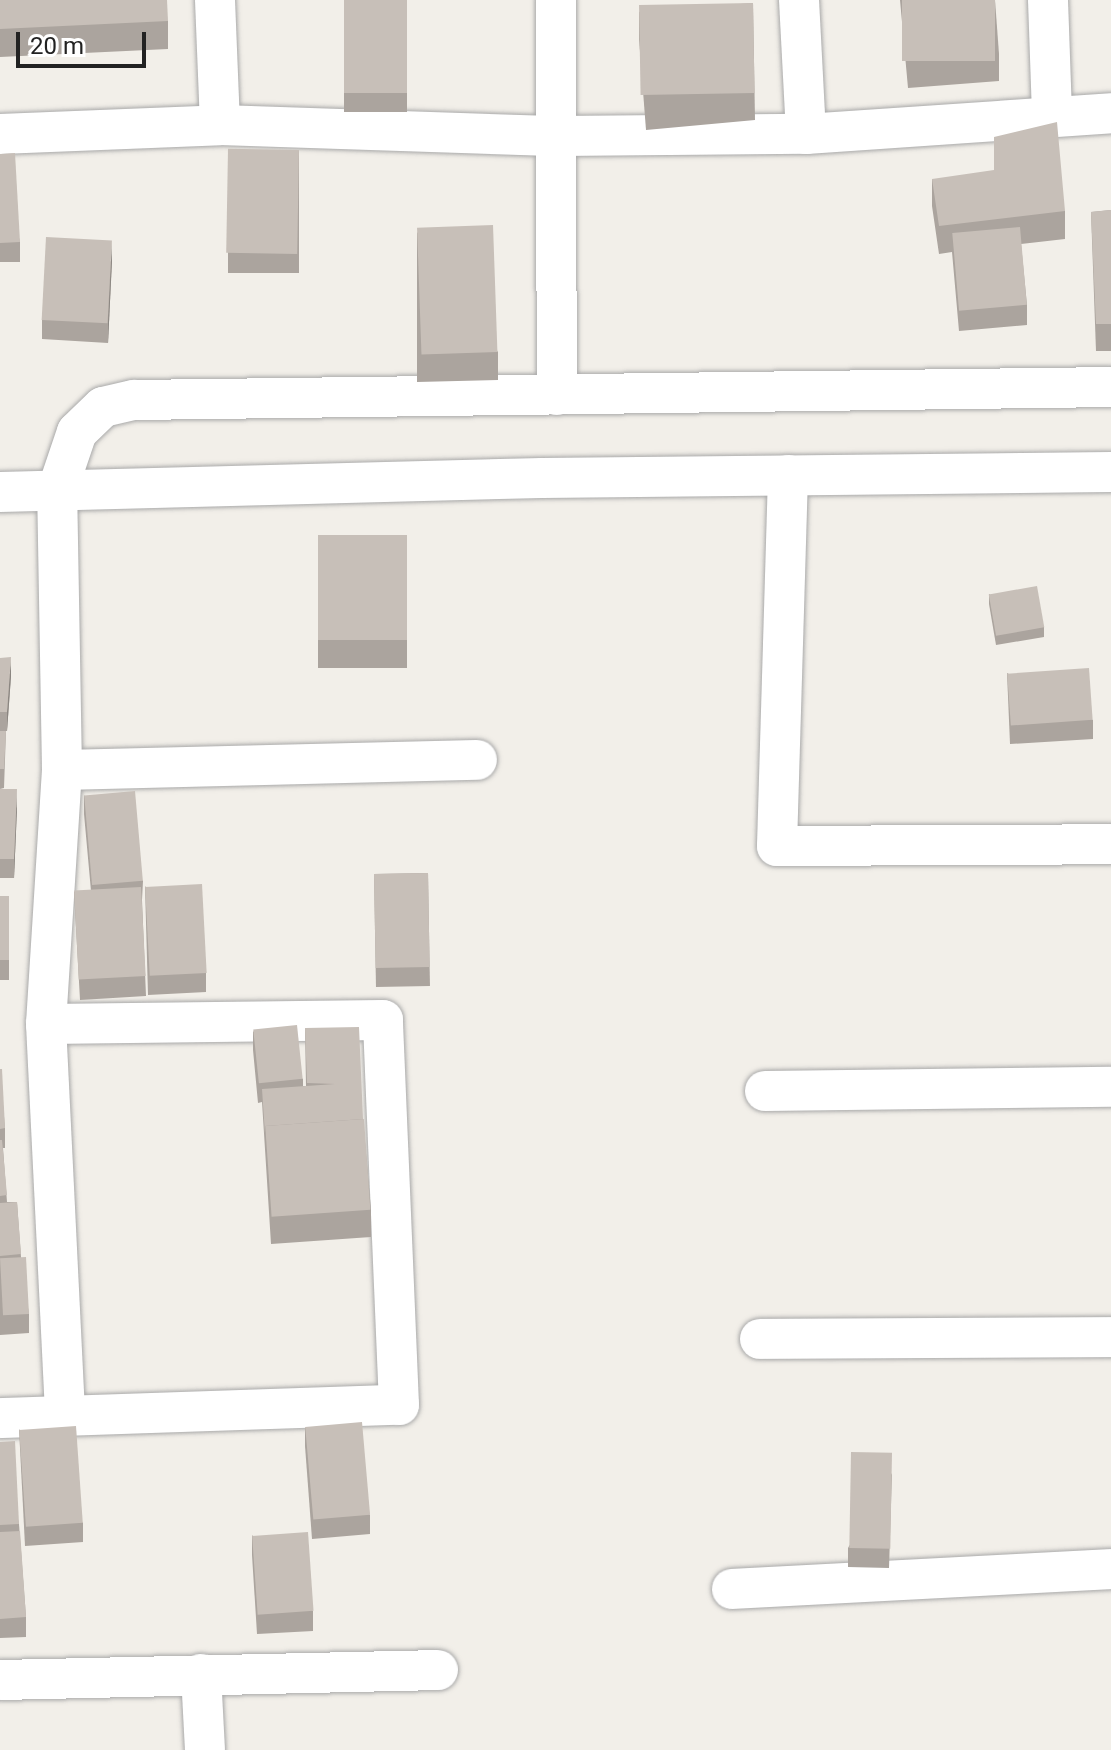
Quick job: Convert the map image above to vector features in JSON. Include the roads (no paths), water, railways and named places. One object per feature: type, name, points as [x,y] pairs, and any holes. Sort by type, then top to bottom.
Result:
[{"type":"street","points":[[215,0],[220,125]]},
{"type":"street","points":[[556,0],[559,136],[557,395]]},
{"type":"street","points":[[799,0],[806,134]]},
{"type":"street","points":[[1048,0],[1052,115]]},
{"type":"street","points":[[0,134],[220,125],[559,136],[806,134],[1111,113]]},
{"type":"street","points":[[65,1415],[46,1024],[62,770],[57,491],[77,432],[103,407],[134,400],[1111,387]]},
{"type":"street","points":[[0,492],[788,475],[1111,472]]},
{"type":"street","points":[[788,475],[777,846],[1111,844]]},
{"type":"street","points":[[62,770],[477,760]]},
{"type":"street","points":[[0,1418],[399,1405],[383,1020],[46,1024]]},
{"type":"street","points":[[765,1091],[1111,1087]]},
{"type":"street","points":[[760,1339],[1111,1337]]},
{"type":"street","points":[[732,1589],[1111,1569]]},
{"type":"street","points":[[0,1680],[438,1670]]},
{"type":"street","points":[[201,1674],[205,1750]]}]
